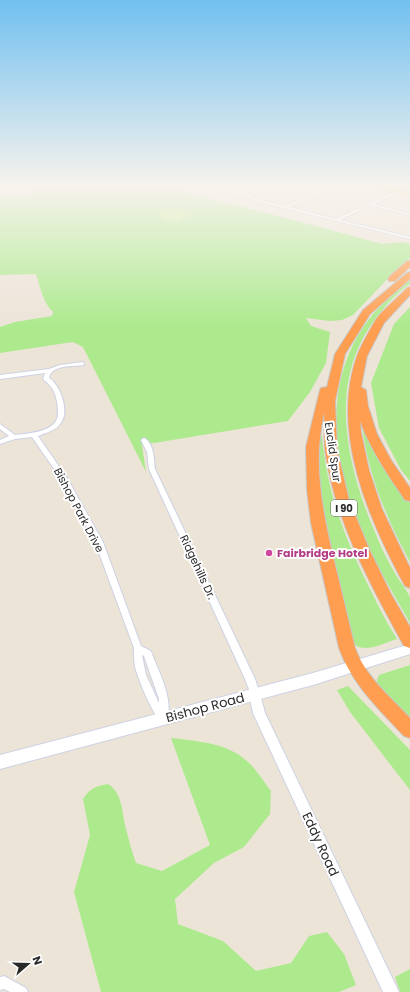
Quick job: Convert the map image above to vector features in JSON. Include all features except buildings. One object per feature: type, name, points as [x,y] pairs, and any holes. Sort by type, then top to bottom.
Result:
[{"type":"highway","points":[[366,312],[373,299],[410,263]]},
{"type":"highway","name":"Euclid Spur","points":[[410,275],[385,293],[366,312],[350,336],[338,363],[330,394],[329,417],[332,457],[338,487],[349,521],[364,557],[385,599],[410,641]]},
{"type":"highway","name":"I 90","points":[[410,290],[396,303],[381,321],[367,345],[360,363],[355,389],[353,412],[358,458],[367,489],[380,523],[410,582]]},
{"type":"highway","points":[[338,363],[324,393],[312,447],[316,510],[348,648],[354,667],[410,730]]},
{"type":"highway","points":[[360,363],[361,398],[369,431],[380,454],[410,498]]},
{"type":"main road","name":"Bishop Road","points":[[0,762],[354,667],[410,649]]},
{"type":"street","points":[[391,233],[410,238]]},
{"type":"street","points":[[0,377],[48,371],[58,367],[82,364]]},
{"type":"street","points":[[0,442],[14,437],[34,435],[54,427],[59,422],[61,412],[59,400],[53,384],[46,379],[46,374],[48,371]]},
{"type":"street","points":[[0,426],[14,437]]},
{"type":"street","name":"Bishop Park Drive","points":[[34,435],[64,478],[99,542],[138,648],[137,657],[152,701],[163,718]]},
{"type":"street","name":"Ridgehills Dr.","points":[[144,440],[150,452],[152,469],[250,679],[255,694]]},
{"type":"street","name":"Eddy Road","points":[[255,694],[259,713],[391,992]]},
{"type":"street","points":[[0,984],[4,982],[22,992]]},
{"type":"green space","points":[[0,233],[343,233],[383,244],[403,242],[410,244],[410,258],[394,272],[353,315],[342,320],[330,321],[306,318],[311,326],[330,332],[326,363],[310,392],[288,421],[142,445],[146,472],[83,347],[73,342],[0,353],[0,327],[15,322],[52,316],[53,312],[44,299],[36,274],[0,275]]},
{"type":"green space","points":[[410,280],[410,284],[394,297],[380,313],[363,338],[352,365],[347,394],[346,423],[350,452],[366,510],[381,547],[410,598],[410,623],[381,571],[360,527],[346,488],[338,450],[336,412],[342,376],[355,341],[377,309]]},
{"type":"green space","points":[[410,307],[410,481],[401,470],[379,428],[371,383],[394,324]]},
{"type":"green space","points":[[362,426],[364,426],[394,480],[410,503],[410,562],[393,529],[374,480]]},
{"type":"green space","points":[[319,434],[322,436],[324,456],[332,495],[344,531],[368,585],[397,639],[375,647],[364,648],[358,647],[354,644],[324,520],[315,443]]},
{"type":"green space","points":[[410,665],[410,722],[377,685],[377,680],[379,675]]},
{"type":"green space","points":[[348,686],[410,750],[410,790],[350,712],[337,690]]},
{"type":"green space","points":[[171,738],[212,744],[231,751],[251,765],[271,791],[270,814],[244,847],[214,863],[175,899],[178,924],[223,941],[256,971],[291,963],[309,936],[327,932],[344,954],[356,985],[339,992],[101,992],[74,892],[90,835],[83,799],[88,792],[97,787],[108,784],[113,788],[117,793],[121,804],[127,833],[136,863],[162,871],[210,845]]},
{"type":"green space","points":[[410,969],[410,992],[400,992],[395,977]]},
{"type":"place","name":"Fairbridge Hotel","points":[[269,553]]}]
